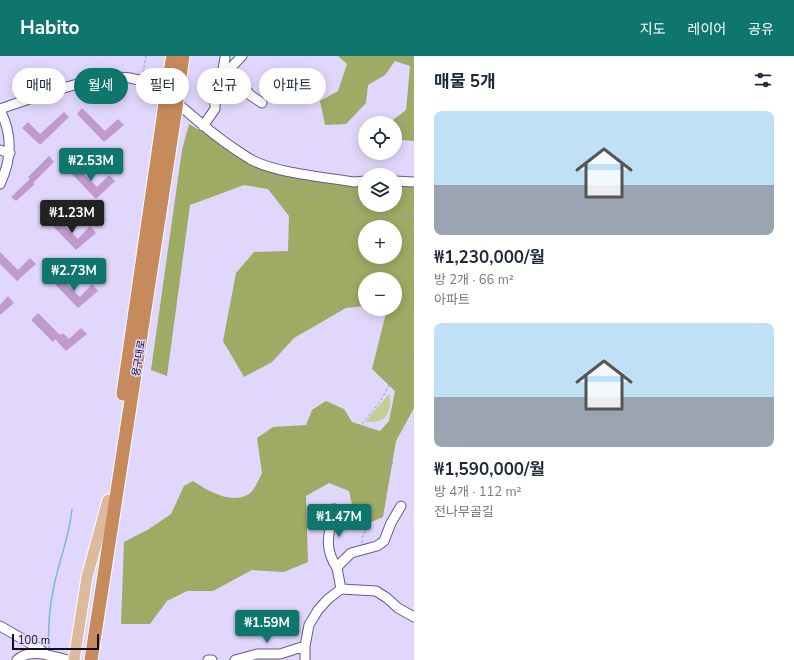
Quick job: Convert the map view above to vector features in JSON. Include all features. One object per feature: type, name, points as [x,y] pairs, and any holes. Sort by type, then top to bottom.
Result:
[{"type":"highway","name":"용구대로","points":[[172,56],[172,68]]},
{"type":"highway","name":"용구대로","points":[[179,68],[183,56]]},
{"type":"highway","name":"용구대로","points":[[83,660],[112,500],[171,104]]},
{"type":"highway","name":"용구대로","points":[[91,660],[106,557],[112,500]]},
{"type":"highway","points":[[100,660],[110,586],[112,500]]},
{"type":"main road","points":[[74,660],[87,577],[112,500]]},
{"type":"street","points":[[230,68],[242,56]]},
{"type":"street","points":[[224,68],[225,58]]},
{"type":"street","points":[[0,184],[10,153],[8,130],[0,110],[58,90],[105,79],[128,78],[136,80]]},
{"type":"street","points":[[176,104],[203,126],[252,160],[284,171],[358,182]]},
{"type":"street","points":[[203,126],[215,109],[215,104]]},
{"type":"street","points":[[0,150],[10,153]]},
{"type":"street","points":[[402,181],[414,182]]},
{"type":"street","points":[[338,568],[351,553],[377,546],[384,541],[391,523],[401,506]]},
{"type":"street","points":[[334,509],[327,541],[329,553],[338,568],[341,589]]},
{"type":"street","points":[[305,660],[305,646],[309,625],[318,610],[328,598],[341,589],[376,591],[398,608],[414,617]]},
{"type":"street","points":[[0,626],[40,649],[45,654]]},
{"type":"street","points":[[236,660],[257,654],[280,654],[305,646]]},
{"type":"street","points":[[17,660],[26,655],[45,654],[68,660]]},
{"type":"path","points":[[144,68],[146,56]]},
{"type":"path","points":[[252,160],[254,166],[252,172],[258,179],[273,179],[295,188],[299,192],[313,196],[325,190],[334,190],[337,196],[355,201],[388,217],[414,217]]},
{"type":"path","points":[[362,549],[362,538],[370,520],[375,496],[380,483],[387,476],[393,462],[380,442],[365,434],[362,424],[385,396],[391,382],[392,370],[414,356]]},
{"type":"green space","points":[[338,56],[414,56],[414,141],[402,140],[402,116],[398,116],[406,110],[410,66],[395,61],[385,75],[368,85],[366,103],[346,124],[325,125],[321,104],[326,104],[326,98],[338,91],[347,64]]},
{"type":"green space","points":[[189,124],[245,157],[289,176],[358,179],[358,212],[402,212],[402,180],[414,181],[414,408],[396,441],[383,517],[357,528],[349,491],[329,483],[306,496],[308,562],[284,572],[252,570],[213,591],[187,591],[167,601],[150,624],[121,624],[124,542],[149,529],[171,514],[184,486],[193,481],[206,489],[228,497],[242,497],[249,494],[253,490],[262,473],[257,438],[273,427],[306,425],[312,410],[326,401],[344,409],[352,422],[380,431],[389,421],[395,391],[372,369],[385,316],[402,316],[402,272],[358,272],[358,307],[346,308],[294,338],[272,362],[244,377],[223,341],[236,273],[254,252],[288,251],[289,216],[268,189],[244,185],[190,205],[167,376],[151,370],[182,150]]},
{"type":"green space","points":[[389,394],[390,404],[388,412],[384,418],[379,421],[365,422]]},
{"type":"building","points":[[82,108],[105,131],[118,119],[124,125],[104,142],[77,114]]},
{"type":"building","points":[[64,112],[69,117],[40,145],[22,128],[28,122],[40,134]]},
{"type":"building","points":[[49,156],[54,162],[33,183],[35,184],[16,201],[11,197],[30,179],[28,177]]},
{"type":"building","points":[[74,164],[97,187],[109,175],[115,181],[96,199],[68,170]]},
{"type":"building","points":[[55,216],[78,239],[90,226],[96,233],[76,250],[49,222]]},
{"type":"building","points":[[0,252],[18,270],[30,258],[36,264],[17,281],[0,264]]},
{"type":"building","points":[[56,274],[80,297],[92,284],[98,291],[78,308],[51,280]]},
{"type":"building","points":[[8,296],[14,303],[0,315],[0,305]]},
{"type":"building","points":[[38,313],[60,335],[63,333],[69,339],[81,328],[87,334],[66,351],[55,339],[53,342],[31,320]]},
{"type":"waterway","points":[[49,649],[49,620],[52,598],[55,580],[71,520],[72,509]]}]
